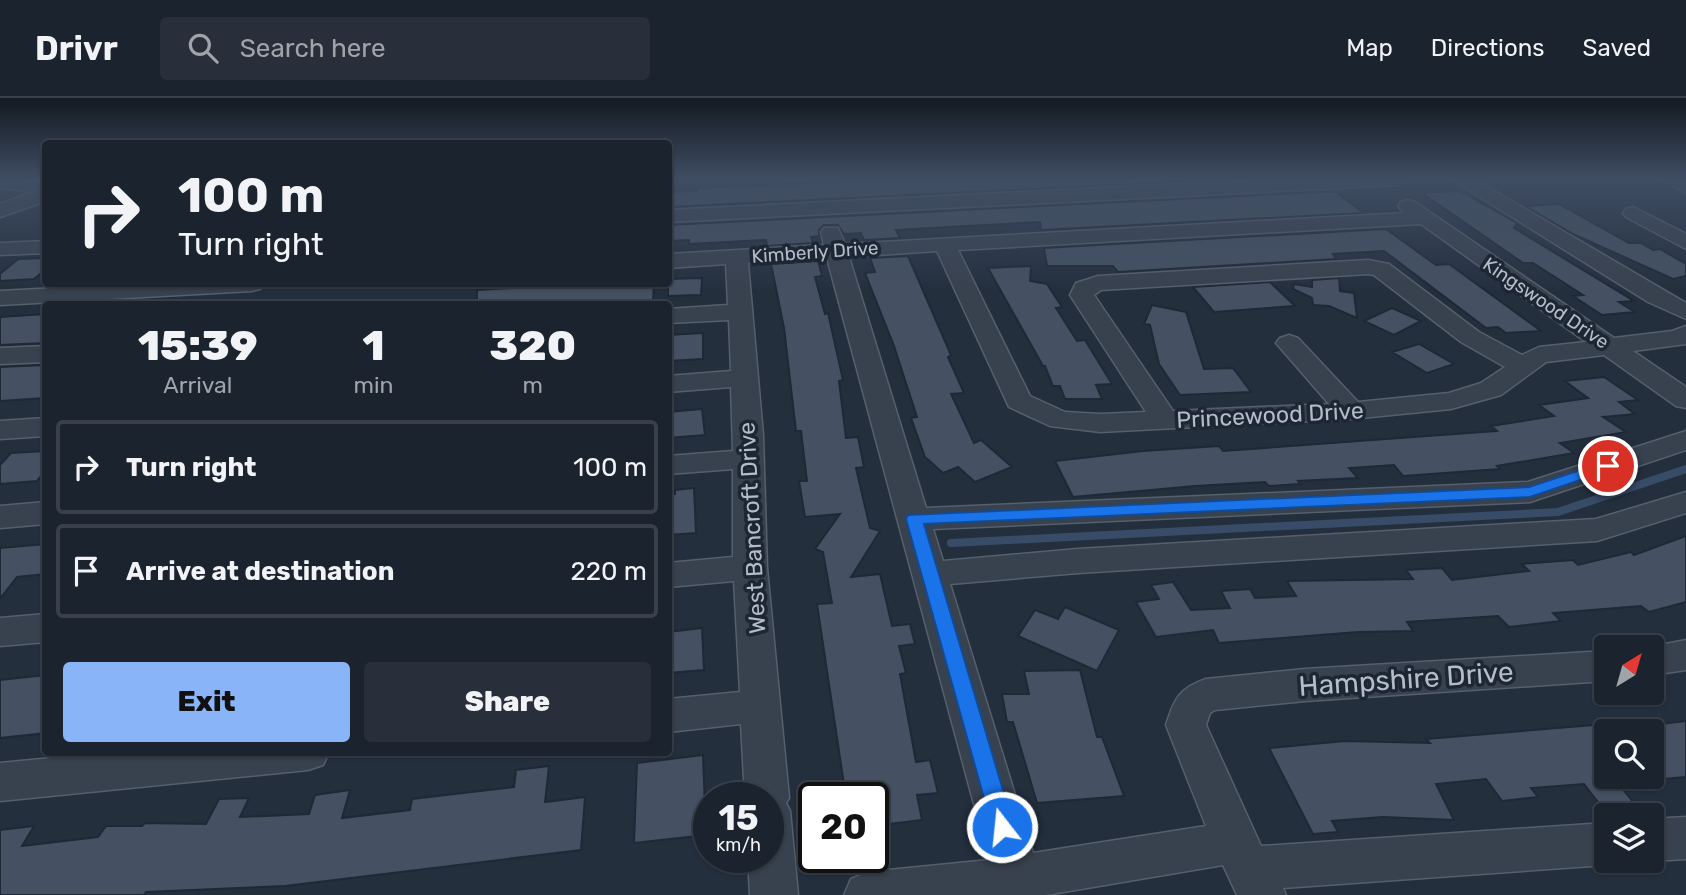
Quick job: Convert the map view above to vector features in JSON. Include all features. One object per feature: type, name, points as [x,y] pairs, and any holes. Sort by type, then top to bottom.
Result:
[{"type":"street","points":[[826,216],[1019,886]]},
{"type":"street","points":[[1522,216],[1656,297],[1686,312]]},
{"type":"street","points":[[1639,216],[1686,243]]},
{"type":"street","name":"Kimberly Drive","points":[[672,261],[944,243],[1423,218]]},
{"type":"street","name":"Kingswood Drive","points":[[1423,218],[1686,400]]},
{"type":"street","name":"Princewood Drive","points":[[944,243],[1019,401],[1060,420],[1100,423],[1351,411],[1451,401],[1491,389],[1539,355],[1678,338],[1686,334]]},
{"type":"street","points":[[0,249],[42,247]]},
{"type":"street","name":"West Bancroft Drive","points":[[737,257],[745,378],[750,568],[766,782]]},
{"type":"street","points":[[1165,420],[1082,295],[1084,288],[1098,283],[1368,267],[1381,269],[1469,337],[1524,366]]},
{"type":"street","points":[[0,298],[198,287]]},
{"type":"street","points":[[672,316],[740,312]]},
{"type":"street","points":[[1289,342],[1351,411]]},
{"type":"street","points":[[0,356],[42,354]]},
{"type":"street","points":[[672,384],[745,378]]},
{"type":"street","points":[[0,430],[42,427]]},
{"type":"street","points":[[914,519],[1530,492],[1686,440]]},
{"type":"street","points":[[672,465],[748,458]]},
{"type":"street","points":[[930,574],[1078,561],[1597,530],[1686,502]]},
{"type":"street","points":[[0,517],[42,513]]},
{"type":"street","points":[[672,575],[750,568]]},
{"type":"street","points":[[0,632],[42,628]]},
{"type":"street","points":[[1664,658],[1686,655]]},
{"type":"street","name":"Hampshire Drive","points":[[1249,869],[1186,725],[1193,704],[1206,695],[1305,685],[1594,667]]},
{"type":"street","points":[[672,716],[761,706]]},
{"type":"street","points":[[0,782],[267,756]]},
{"type":"street","points":[[1664,839],[1686,838]]},
{"type":"street","points":[[868,895],[1594,845]]},
{"type":"street","points":[[772,873],[774,895]]},
{"type":"building","points":[[842,216],[1303,216],[1041,230],[1040,222],[896,230],[900,238],[864,240],[861,233],[844,234],[838,225],[824,225],[819,230],[819,236],[811,237],[813,243],[767,246],[766,240],[689,244],[689,240],[672,241],[672,225]]},
{"type":"building","points":[[1455,216],[1505,216],[1517,223],[1514,228],[1634,301],[1619,302],[1635,312],[1602,315],[1573,296],[1583,295],[1533,263],[1523,263]]},
{"type":"building","points":[[1542,216],[1581,216],[1629,243],[1641,243],[1653,250],[1660,249],[1686,264],[1686,276],[1673,279],[1573,234]]},
{"type":"building","points":[[1386,229],[1436,265],[1449,264],[1541,331],[1506,333],[1498,327],[1486,328],[1384,251],[1333,254],[1336,259],[1118,272],[1113,266],[1047,266],[1044,248]]},
{"type":"building","points":[[908,256],[951,355],[948,357],[964,393],[951,394],[974,443],[981,440],[1012,467],[975,482],[958,467],[943,473],[925,457],[911,418],[917,417],[894,346],[865,273],[875,272],[870,258]]},
{"type":"building","points":[[42,258],[42,272],[34,279],[0,281],[0,274],[18,259]]},
{"type":"building","points":[[818,261],[822,276],[815,277],[825,314],[828,313],[843,380],[839,381],[846,438],[858,437],[864,467],[856,468],[870,528],[880,531],[851,577],[880,574],[892,626],[910,624],[915,644],[899,646],[906,673],[900,674],[916,762],[930,760],[938,793],[917,795],[922,820],[889,824],[889,782],[844,782],[817,604],[832,603],[823,552],[815,549],[840,514],[805,517],[799,481],[807,481],[801,431],[796,431],[784,328],[771,264]]},
{"type":"building","points":[[1031,266],[1030,281],[1047,284],[1062,307],[1056,308],[1077,341],[1085,340],[1112,384],[1096,385],[1102,399],[1065,399],[1060,386],[1053,386],[1045,366],[988,268]]},
{"type":"building","points":[[702,278],[701,295],[668,296],[672,279]]},
{"type":"building","points":[[1339,278],[1340,291],[1354,293],[1357,318],[1329,306],[1313,305],[1312,298],[1293,289],[1294,284],[1312,287],[1312,280]]},
{"type":"building","points":[[1270,282],[1295,306],[1214,312],[1193,287]]},
{"type":"building","points":[[530,287],[654,287],[653,301],[477,301],[477,290]]},
{"type":"building","points":[[1152,305],[1186,312],[1204,369],[1233,368],[1251,392],[1180,395],[1159,364],[1150,325],[1144,324]]},
{"type":"building","points":[[1392,308],[1421,321],[1394,335],[1364,321]]},
{"type":"building","points":[[42,314],[42,343],[0,345],[0,317]]},
{"type":"building","points":[[703,333],[703,359],[672,361],[672,335]]},
{"type":"building","points":[[1419,344],[1454,364],[1427,373],[1392,352]]},
{"type":"building","points":[[42,365],[42,398],[0,401],[0,367]]},
{"type":"building","points":[[1604,377],[1638,400],[1619,402],[1635,414],[1603,417],[1626,432],[1560,443],[1574,453],[1497,466],[1500,469],[1403,476],[1394,465],[1349,468],[1358,478],[1298,481],[1300,484],[1269,486],[1265,482],[1195,486],[1073,497],[1055,461],[1143,451],[1219,446],[1223,451],[1497,431],[1491,426],[1554,416],[1539,405],[1588,398],[1565,381]]},
{"type":"building","points":[[702,409],[705,435],[672,438],[672,412]]},
{"type":"building","points":[[42,451],[42,475],[37,481],[0,484],[0,465],[11,453]]},
{"type":"building","points":[[694,488],[696,533],[672,535],[672,494],[675,494],[675,490]]},
{"type":"building","points":[[1686,536],[1686,602],[1649,612],[1641,606],[1553,613],[1561,621],[1509,627],[1498,616],[1407,622],[1413,631],[1358,632],[1219,643],[1213,630],[1156,637],[1136,602],[1159,599],[1151,585],[1173,582],[1191,610],[1230,608],[1221,591],[1250,589],[1255,598],[1296,596],[1287,581],[1413,579],[1406,570],[1442,568],[1452,580],[1529,571],[1522,564],[1573,560],[1578,565],[1631,552],[1634,555]]},
{"type":"building","points":[[42,544],[42,574],[17,577],[0,599],[0,548]]},
{"type":"building","points":[[1065,607],[1119,630],[1097,671],[1018,636],[1035,610],[1058,619]]},
{"type":"building","points":[[702,628],[704,670],[672,673],[672,632]]},
{"type":"building","points":[[1080,670],[1097,737],[1102,737],[1124,796],[1037,803],[1013,722],[1007,722],[1002,694],[1029,694],[1024,671]]},
{"type":"building","points":[[42,675],[42,733],[0,738],[0,680]]},
{"type":"building","points":[[1686,721],[1686,777],[1664,779],[1664,724]]},
{"type":"building","points":[[1594,725],[1594,789],[1623,789],[1634,803],[1599,803],[1584,784],[1531,788],[1538,797],[1502,801],[1486,779],[1436,784],[1454,820],[1383,817],[1332,821],[1338,832],[1313,834],[1269,748],[1345,741],[1430,743],[1426,739]]},
{"type":"building","points":[[703,755],[704,782],[693,782],[693,836],[634,843],[637,763]]},
{"type":"building","points":[[549,766],[545,802],[585,797],[581,850],[285,886],[146,892],[144,895],[0,895],[0,830],[34,826],[22,846],[98,837],[106,826],[142,826],[145,823],[206,824],[219,799],[249,798],[240,817],[309,814],[315,795],[350,790],[342,818],[410,810],[412,799],[514,787],[516,770]]},
{"type":"waterway","points":[[951,543],[1558,512],[1686,469]]},
{"type":"route","points":[[1002,827],[914,519],[1530,492],[1608,466]]}]
